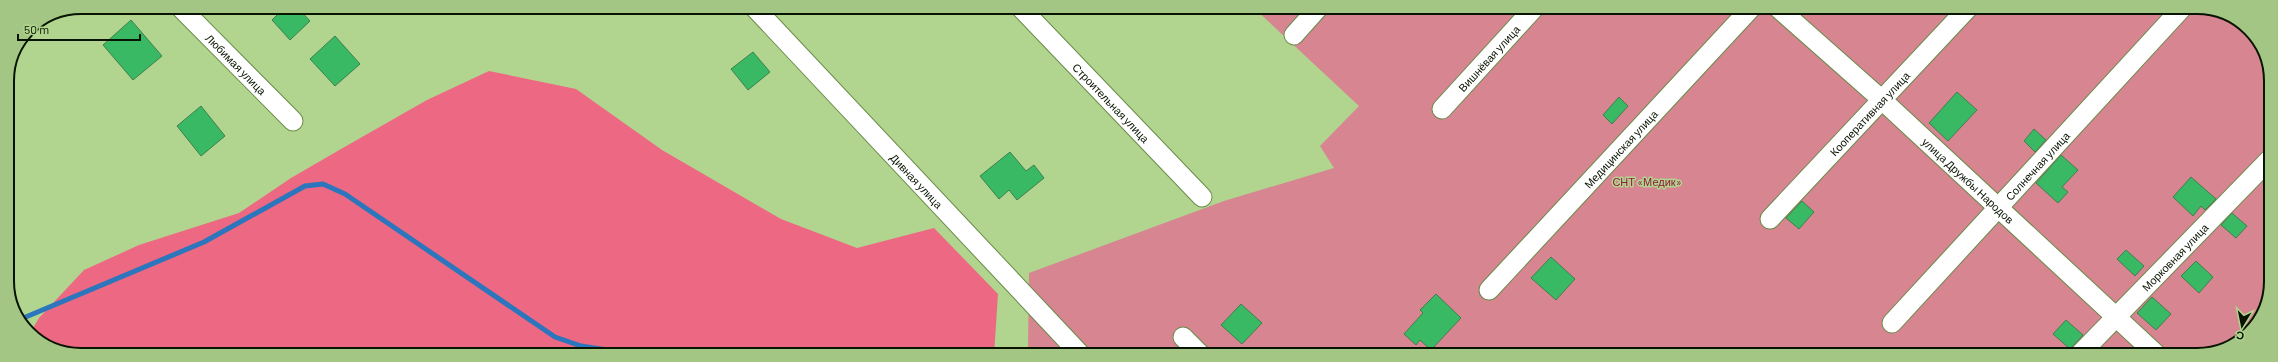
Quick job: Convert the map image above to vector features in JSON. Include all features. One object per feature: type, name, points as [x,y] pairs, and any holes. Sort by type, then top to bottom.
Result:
[{"type":"street","name":"Любимая улица","points":[[187,14],[293,121]]},
{"type":"street","name":"Дивная улица","points":[[761,14],[1074,348]]},
{"type":"street","name":"Строительная улица","points":[[1027,14],[1202,197]]},
{"type":"street","points":[[1294,35],[1313,14]]},
{"type":"street","name":"Вишнёвая улица","points":[[1442,109],[1529,14]]},
{"type":"street","name":"Медицинская улица","points":[[1489,290],[1746,14]]},
{"type":"street","name":"улица Дружбы Народов","points":[[1785,14],[1881,99],[2149,348]]},
{"type":"street","name":"Кооперативная улица","points":[[1770,219],[1962,14]]},
{"type":"street","name":"Солнечная улица","points":[[1892,323],[2176,14]]},
{"type":"street","name":"Морковная улица","points":[[2085,348],[2114,316],[2264,165]]},
{"type":"street","points":[[1183,337],[1194,348]]},
{"type":"green space","name":"СНТ «Медик»","points":[[1260,14],[2197,14],[2214,16],[2231,23],[2250,40],[2255,47],[2263,68],[2264,281],[2262,298],[2257,311],[2250,322],[2231,339],[2210,347],[2197,348],[1028,348],[1029,273],[1224,201],[1334,168],[1320,146],[1359,106]]},
{"type":"shaded area","points":[[489,71],[576,89],[662,150],[781,219],[857,248],[934,228],[998,294],[994,348],[81,348],[64,346],[55,343],[47,339],[33,327],[39,318],[84,270],[139,245],[239,213],[291,178],[427,100]]},
{"type":"building","points":[[278,14],[304,14],[310,21],[290,40],[272,20]]},
{"type":"building","points":[[131,20],[162,56],[133,80],[103,45]]},
{"type":"building","points":[[335,36],[360,64],[335,86],[310,59]]},
{"type":"building","points":[[753,52],[770,72],[748,90],[731,69]]},
{"type":"building","points":[[1957,92],[1977,110],[1948,141],[1929,123]]},
{"type":"building","points":[[1619,97],[1628,106],[1612,124],[1603,115]]},
{"type":"building","points":[[201,106],[225,136],[201,156],[177,126]]},
{"type":"building","points":[[2034,129],[2046,140],[2035,152],[2024,141]]},
{"type":"building","points":[[1010,152],[1026,171],[1034,165],[1044,178],[1017,200],[1009,190],[999,199],[980,176]]},
{"type":"building","points":[[2061,155],[2078,170],[2062,187],[2068,192],[2058,203],[2036,183]]},
{"type":"building","points":[[2191,177],[2216,199],[2205,210],[2201,206],[2193,216],[2173,197]]},
{"type":"building","points":[[1802,201],[1814,212],[1799,229],[1786,218]]},
{"type":"building","points":[[2232,213],[2247,226],[2236,238],[2221,225]]},
{"type":"building","points":[[2126,250],[2144,266],[2135,276],[2117,259]]},
{"type":"building","points":[[1551,257],[1575,279],[1556,300],[1531,278]]},
{"type":"building","points":[[2196,261],[2213,277],[2199,293],[2181,276]]},
{"type":"building","points":[[1436,294],[1461,318],[1433,348],[1429,348],[1420,340],[1416,345],[1404,334],[1423,313],[1420,310]]},
{"type":"building","points":[[2152,297],[2171,314],[2156,330],[2137,313]]},
{"type":"building","points":[[1241,304],[1262,323],[1242,344],[1221,325]]},
{"type":"building","points":[[2066,320],[2083,335],[2071,348],[2069,348],[2053,334]]},
{"type":"waterway","points":[[25,317],[204,242],[305,186],[323,184],[345,194],[555,337],[581,346],[594,348]]}]
